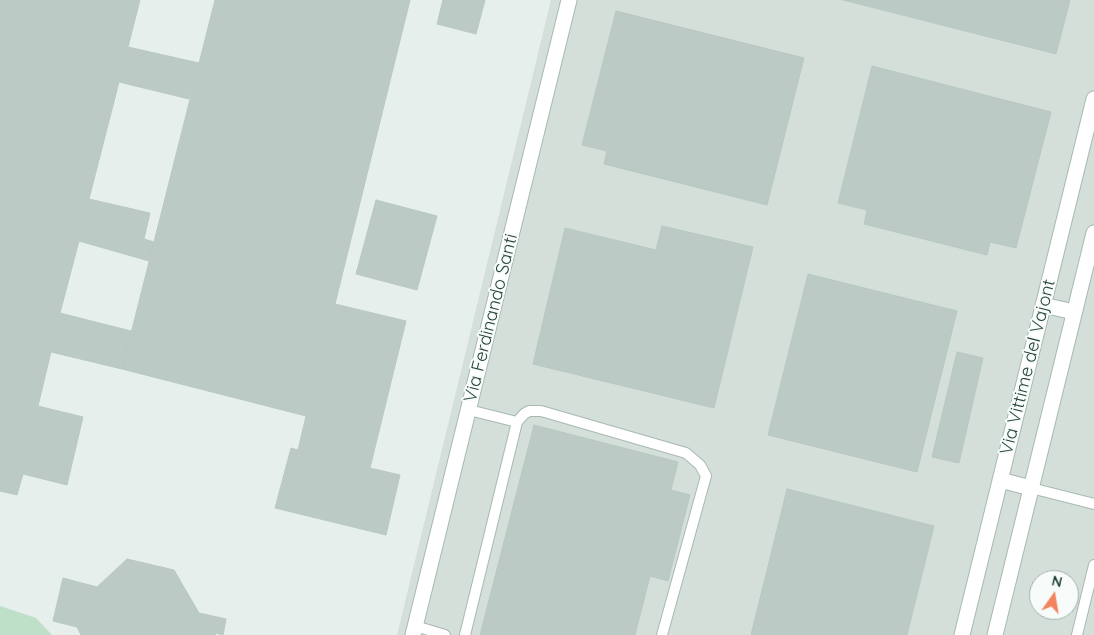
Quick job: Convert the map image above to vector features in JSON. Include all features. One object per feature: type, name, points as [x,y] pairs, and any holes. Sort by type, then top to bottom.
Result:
[{"type":"street","name":"Via Ferdinando Santi","points":[[414,630],[569,0]]},
{"type":"street","name":"Via Vittime del Vajont","points":[[962,635],[1094,99]]},
{"type":"street","name":"Via Vittime del Vajont","points":[[995,635],[1094,233]]},
{"type":"street","points":[[1043,305],[1074,312]]},
{"type":"street","points":[[1000,480],[1031,488]]},
{"type":"lane","points":[[469,410],[517,422]]},
{"type":"lane","points":[[465,635],[517,422],[529,411],[541,412],[686,453],[700,465],[706,476],[662,635]]},
{"type":"lane","points":[[1031,488],[1094,504]]},
{"type":"lane","points":[[1077,635],[1094,565]]},
{"type":"lane","points":[[414,630],[445,635]]},
{"type":"shaded area","points":[[551,0],[1094,0],[1094,635],[397,635]]},
{"type":"green space","points":[[0,606],[36,618],[52,635],[0,635]]},
{"type":"building","points":[[0,0],[140,0],[128,47],[199,63],[189,99],[119,82],[89,199],[150,213],[144,239],[154,242],[149,261],[79,241],[60,313],[131,331],[122,369],[51,352],[38,406],[83,417],[67,485],[23,474],[17,495],[0,491]]},
{"type":"building","points":[[215,0],[410,0],[335,304],[406,321],[370,468],[400,475],[386,535],[275,508],[291,448],[298,450],[306,416],[122,369]]},
{"type":"building","points":[[443,0],[485,0],[476,34],[437,24]]},
{"type":"building","points":[[843,0],[1070,0],[1056,54]]},
{"type":"building","points":[[616,11],[804,58],[767,205],[604,164],[607,151],[582,145]]},
{"type":"building","points":[[872,66],[1051,112],[1016,248],[990,242],[987,255],[864,224],[867,210],[838,203]]},
{"type":"building","points":[[376,200],[437,216],[417,290],[356,274]]},
{"type":"building","points":[[662,226],[753,247],[714,408],[533,364],[565,228],[656,250]]},
{"type":"building","points":[[808,274],[957,311],[917,472],[768,435]]},
{"type":"building","points":[[957,352],[983,358],[959,463],[932,457]]},
{"type":"building","points":[[534,425],[678,462],[671,490],[690,495],[668,581],[650,576],[635,635],[480,635]]},
{"type":"building","points":[[787,489],[934,526],[907,635],[751,635]]},
{"type":"building","points":[[127,559],[174,570],[199,613],[226,619],[223,635],[216,633],[215,635],[81,635],[77,627],[53,621],[63,578],[97,587]]}]
